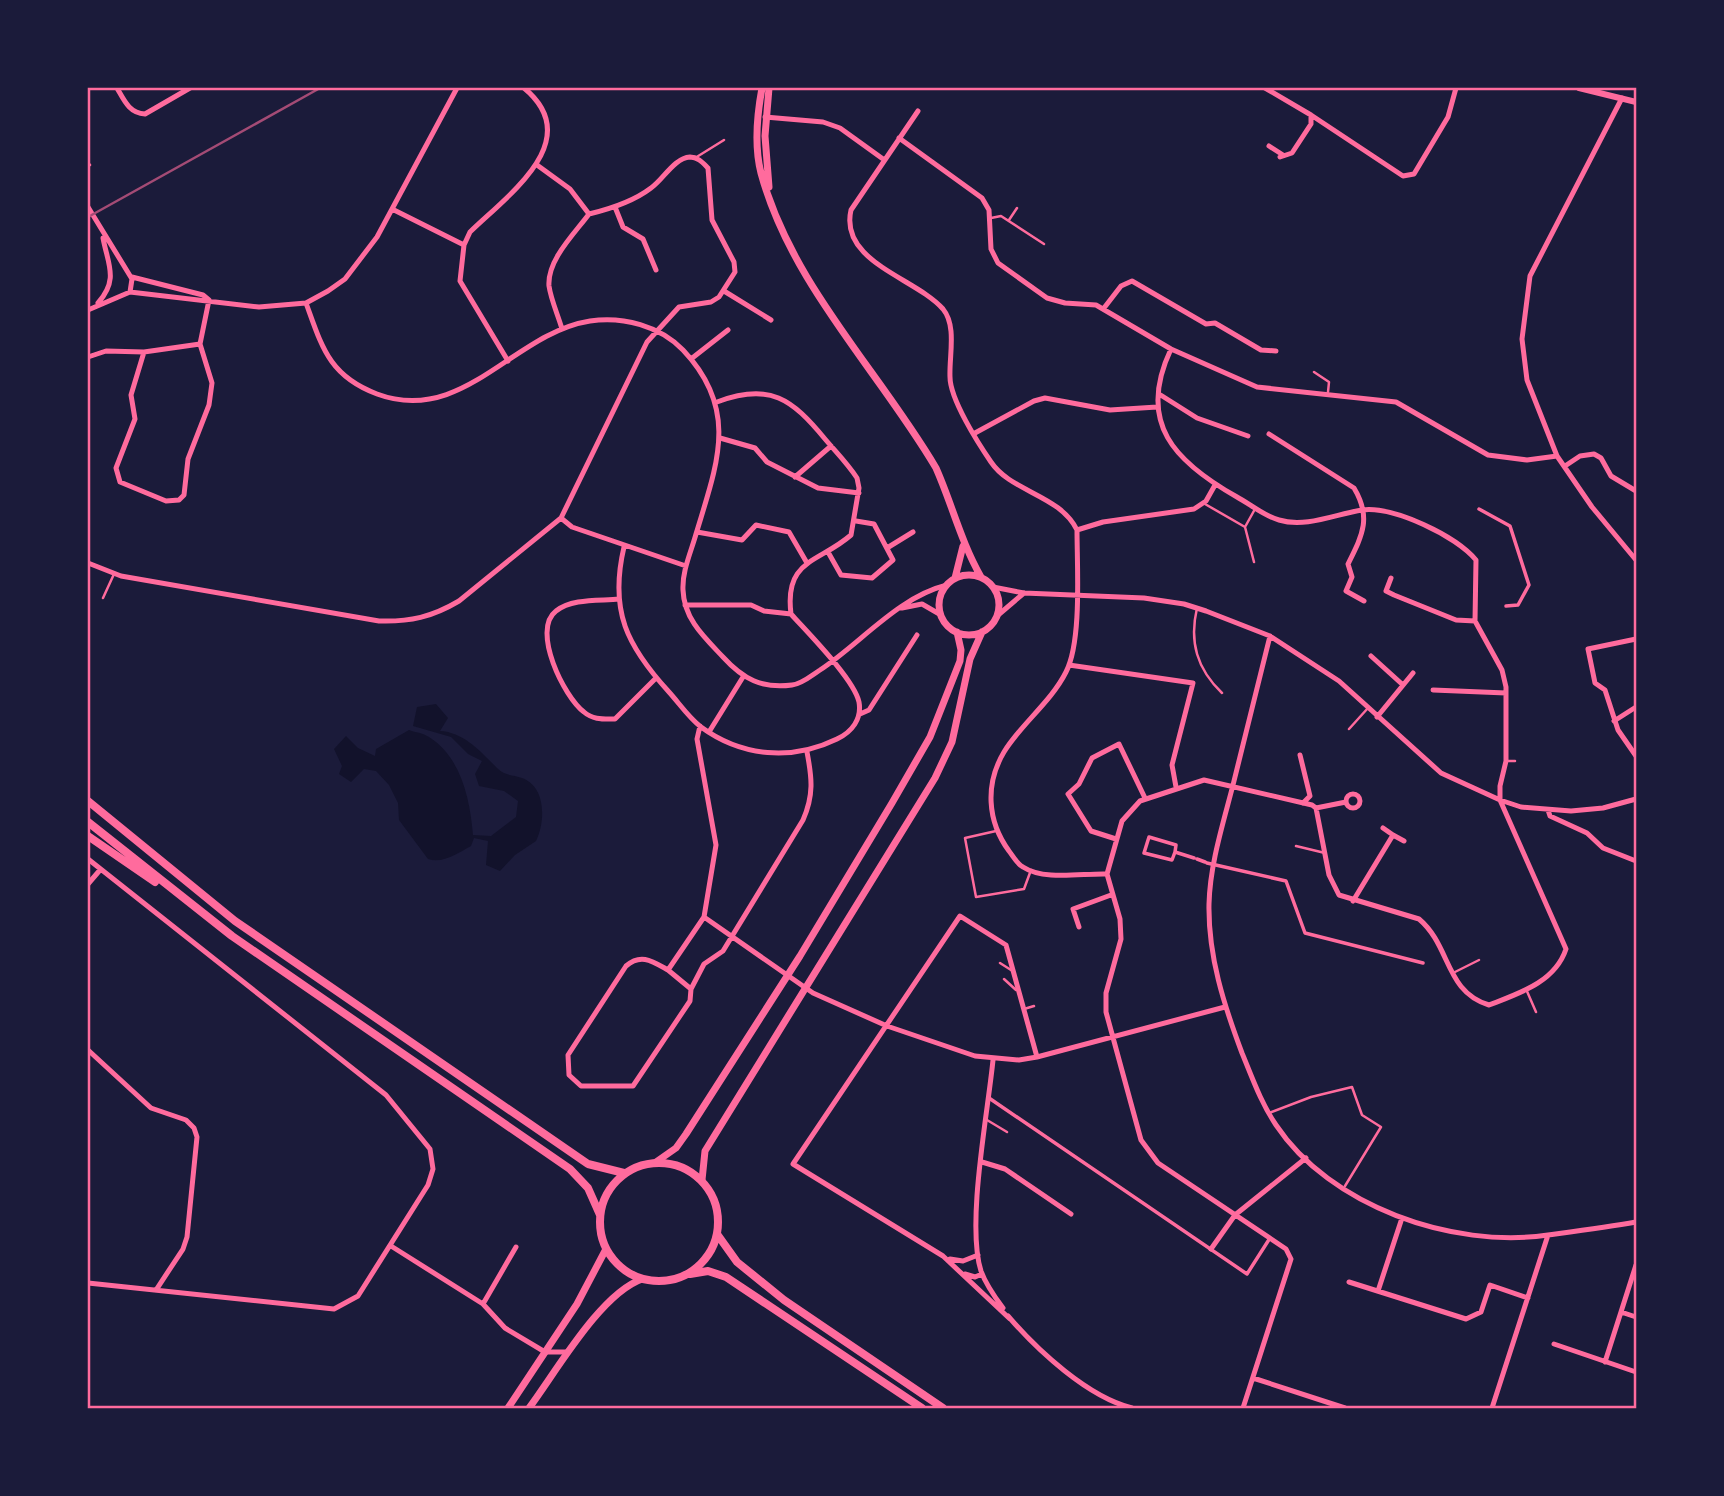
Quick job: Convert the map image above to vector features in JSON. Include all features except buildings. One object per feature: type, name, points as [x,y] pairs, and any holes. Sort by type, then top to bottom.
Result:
[{"type":"main road","points":[[702,1180],[705,1151],[935,778],[952,742],[970,659],[982,632],[997,616],[998,596],[993,586],[981,577],[963,545],[950,499],[936,468],[818,293],[783,233],[761,171],[757,143],[762,88]]},
{"type":"main road","points":[[769,88],[765,117],[770,198]]},
{"type":"main road","points":[[955,578],[963,545]]},
{"type":"main road","points":[[642,1279],[621,1268],[606,1250],[600,1233],[600,1215],[612,1185],[624,1173],[656,1162],[676,1148],[787,975],[930,737],[960,662],[961,650],[957,632],[941,615],[940,599],[947,585],[955,578],[964,575],[981,577]]},
{"type":"main road","points":[[957,632],[982,632]]},
{"type":"main road","points":[[88,800],[235,920],[506,1110],[588,1164],[624,1173]]},
{"type":"main road","points":[[88,822],[232,936],[570,1169],[588,1188],[600,1215]]},
{"type":"main road","points":[[88,836],[172,891]]},
{"type":"main road","points":[[656,1162],[673,1164],[702,1180],[713,1196],[718,1215],[717,1234],[712,1251],[687,1275]]},
{"type":"main road","points":[[717,1234],[737,1262],[784,1300],[943,1409]]},
{"type":"main road","points":[[509,1407],[600,1265],[606,1250]]},
{"type":"main road","points":[[529,1409],[602,1308],[625,1285],[642,1279],[673,1280],[708,1271],[726,1277],[922,1409]]},
{"type":"street","points":[[117,88],[128,107],[137,113],[145,114],[190,88]]},
{"type":"street","points":[[88,310],[130,292],[259,307],[306,303],[345,279],[366,254],[457,88]]},
{"type":"street","points":[[508,361],[460,281],[464,245],[470,232],[537,165],[549,133],[547,120],[524,88]]},
{"type":"street","points":[[1265,88],[1403,176],[1414,174],[1448,117],[1456,88]]},
{"type":"street","points":[[1579,88],[1636,102]]},
{"type":"street","points":[[1622,98],[1530,276],[1523,308],[1521,351],[1527,380],[1557,456],[1592,506],[1636,560]]},
{"type":"street","points":[[918,111],[851,210],[849,229],[855,241],[873,259],[943,309],[951,331],[950,380],[953,394],[997,470],[1070,516],[1077,530],[1074,648],[1066,673],[1005,751],[993,775],[990,798],[996,831],[1022,867],[1039,873],[1107,874]]},
{"type":"street","points":[[1269,146],[1281,156],[1292,153],[1311,124],[1311,116]]},
{"type":"street","points":[[765,117],[823,122],[840,128],[883,159]]},
{"type":"street","points":[[899,138],[982,198],[991,218],[991,249],[998,263],[1047,298],[1104,308],[1171,349],[1256,387],[1396,401],[1474,448],[1495,457],[1527,460],[1557,456]]},
{"type":"street","points":[[88,563],[114,574],[379,621],[409,622],[444,610],[460,600],[561,518],[647,342],[678,307],[711,302],[724,291],[735,272],[734,262],[712,220],[708,168],[695,158],[688,157],[678,162],[651,188],[615,207],[589,214],[550,275],[549,288],[562,329]]},
{"type":"street","points":[[537,165],[570,189],[589,214]]},
{"type":"street","points":[[88,207],[133,282],[130,292]]},
{"type":"street","points":[[615,207],[624,226],[643,239],[656,270]]},
{"type":"street","points":[[392,209],[464,245]]},
{"type":"street","points":[[96,305],[111,286],[112,278],[102,233]]},
{"type":"street","points":[[112,278],[118,273],[203,295],[209,300]]},
{"type":"street","points":[[1104,308],[1121,286],[1132,281],[1206,324],[1215,323],[1261,350],[1276,351]]},
{"type":"street","points":[[111,286],[114,292],[121,295]]},
{"type":"street","points":[[724,291],[771,320]]},
{"type":"street","points":[[144,352],[131,395],[135,419],[116,468],[120,482],[166,501],[179,500],[184,495],[188,459],[209,405],[212,383],[200,344],[209,300]]},
{"type":"street","points":[[306,303],[323,351],[346,380],[385,397],[410,402],[435,400],[458,392],[562,329],[602,319],[627,321],[656,330],[674,341],[691,359],[717,402],[720,438],[686,566],[685,605],[694,626],[743,677],[772,687],[797,685],[833,662],[921,593],[947,585]]},
{"type":"street","points":[[691,359],[728,331]]},
{"type":"street","points":[[88,357],[106,351],[144,352],[200,344]]},
{"type":"street","points":[[1171,349],[1163,364],[1157,407],[1166,438],[1181,458],[1215,485],[1277,520],[1294,523],[1362,510],[1393,511],[1466,548],[1476,560],[1475,621],[1502,670],[1506,693],[1506,761],[1500,786],[1500,800],[1566,949],[1560,966],[1552,976],[1489,1005],[1472,1000],[1460,988],[1429,927],[1419,919],[1339,895],[1329,875],[1316,808]]},
{"type":"street","points":[[624,547],[618,573],[619,599],[632,647],[700,726],[723,740],[760,753],[807,751],[844,736],[855,727],[860,714],[854,688],[791,614],[791,584],[794,576],[807,562],[828,552],[851,535],[856,521],[859,493],[857,478],[800,409],[785,400],[762,393],[746,392],[717,402]]},
{"type":"street","points":[[1158,394],[1197,418],[1248,436]]},
{"type":"street","points":[[975,433],[1034,401],[1045,398],[1110,410],[1157,407]]},
{"type":"street","points":[[1269,434],[1354,488],[1362,510],[1365,531],[1348,564],[1352,577],[1346,590],[1364,601]]},
{"type":"street","points":[[720,438],[755,448],[767,461],[818,488],[859,493]]},
{"type":"street","points":[[795,477],[831,446]]},
{"type":"street","points":[[1564,466],[1580,456],[1594,454],[1601,458],[1611,476],[1636,491]]},
{"type":"street","points":[[1077,530],[1102,522],[1194,509],[1203,503],[1215,485]]},
{"type":"street","points":[[1479,509],[1510,526],[1530,585],[1518,606],[1506,606]]},
{"type":"street","points":[[561,518],[572,527],[624,547],[686,566]]},
{"type":"street","points":[[828,552],[841,575],[872,578],[893,560],[874,524],[856,521]]},
{"type":"street","points":[[697,532],[742,540],[756,525],[789,532],[807,562]]},
{"type":"street","points":[[887,548],[913,533]]},
{"type":"street","points":[[1391,578],[1386,591],[1456,620],[1475,621]]},
{"type":"street","points":[[993,586],[1024,593],[1144,598],[1197,608],[1270,636],[1339,681],[1441,773],[1500,800],[1548,810],[1593,810],[1636,799]]},
{"type":"street","points":[[997,616],[1024,593]]},
{"type":"street","points":[[619,599],[567,604],[554,612],[546,629],[554,668],[577,705],[597,719],[615,719],[656,678]]},
{"type":"street","points":[[899,609],[922,604],[941,615]]},
{"type":"street","points":[[685,605],[751,605],[764,611],[791,614]]},
{"type":"street","points":[[860,714],[869,709],[917,635]]},
{"type":"street","points":[[1270,636],[1214,864],[1209,904],[1212,954],[1225,1007],[1253,1082],[1269,1113],[1292,1146],[1343,1189],[1402,1218],[1430,1228],[1469,1234],[1548,1235],[1636,1222]]},
{"type":"street","points":[[1636,639],[1588,649],[1595,682],[1605,690],[1614,721],[1636,755]]},
{"type":"street","points":[[1371,656],[1403,685]]},
{"type":"street","points":[[1069,665],[1192,683],[1172,765],[1176,787]]},
{"type":"street","points":[[1377,717],[1413,673]]},
{"type":"street","points":[[709,732],[743,677]]},
{"type":"street","points":[[1433,690],[1506,693]]},
{"type":"street","points":[[1614,721],[1636,707]]},
{"type":"street","points":[[668,970],[704,917],[716,845],[697,739],[700,726]]},
{"type":"street","points":[[1116,839],[1091,831],[1068,794],[1079,784],[1091,758],[1119,744],[1145,798]]},
{"type":"street","points":[[691,989],[668,970],[644,957],[633,959],[568,1055],[569,1075],[581,1086],[634,1086],[690,1001],[691,989],[704,964],[723,951],[803,820],[812,800],[813,784],[807,751]]},
{"type":"street","points":[[1300,755],[1310,796],[1303,803]]},
{"type":"street","points":[[1244,1409],[1291,1259],[1286,1249],[1158,1163],[1141,1140],[1106,1012],[1105,993],[1121,939],[1121,919],[1111,895],[1107,874],[1122,821],[1140,800],[1176,787],[1204,780],[1316,808],[1346,802]]},
{"type":"street","points":[[1548,810],[1550,816],[1587,832],[1603,848],[1636,861]]},
{"type":"street","points":[[1382,828],[1404,841]]},
{"type":"street","points":[[1353,901],[1393,835]]},
{"type":"street","points":[[1149,837],[1176,845],[1175,852],[1172,860],[1144,853],[1149,837]]},
{"type":"street","points":[[1175,852],[1286,881],[1305,933],[1423,962]]},
{"type":"street","points":[[88,859],[386,1095],[430,1149],[432,1175],[358,1296],[334,1309],[88,1283]]},
{"type":"street","points":[[88,884],[100,870]]},
{"type":"street","points":[[1079,928],[1073,909],[1111,895]]},
{"type":"street","points":[[1037,1057],[1006,945],[960,916],[793,1164],[947,1258],[1088,1390],[1112,1403],[1132,1409]]},
{"type":"street","points":[[704,917],[806,987],[887,1027],[993,1060],[1037,1057],[1225,1007]]},
{"type":"street","points":[[88,1050],[151,1108],[186,1120],[197,1137],[187,1237],[183,1249],[156,1290]]},
{"type":"street","points":[[993,1060],[976,1219],[978,1255],[988,1288],[1010,1319]]},
{"type":"street","points":[[989,1098],[1247,1274],[1270,1238]]},
{"type":"street","points":[[1211,1249],[1235,1215],[1306,1158]]},
{"type":"street","points":[[982,1162],[1005,1169],[1072,1214]]},
{"type":"street","points":[[1378,1291],[1402,1218]]},
{"type":"street","points":[[1492,1409],[1548,1235]]},
{"type":"street","points":[[391,1246],[483,1304],[505,1328],[545,1352],[570,1352]]},
{"type":"street","points":[[483,1304],[516,1247]]},
{"type":"street","points":[[947,1258],[962,1261],[978,1255]]},
{"type":"street","points":[[1605,1362],[1636,1265]]},
{"type":"street","points":[[962,1273],[975,1277],[982,1274]]},
{"type":"street","points":[[1349,1282],[1466,1319],[1480,1312],[1490,1285],[1528,1298]]},
{"type":"street","points":[[1621,1312],[1636,1317]]},
{"type":"street","points":[[1554,1344],[1636,1372]]},
{"type":"street","points":[[1253,1378],[1345,1409]]},
{"type":"lane","points":[[695,158],[724,141]]},
{"type":"lane","points":[[1009,220],[1017,208]]},
{"type":"lane","points":[[991,218],[1001,216],[1044,244]]},
{"type":"lane","points":[[1314,372],[1329,382],[1328,396]]},
{"type":"lane","points":[[1203,503],[1245,527]]},
{"type":"lane","points":[[1254,562],[1245,527],[1256,508]]},
{"type":"lane","points":[[103,598],[114,574]]},
{"type":"lane","points":[[1197,608],[1193,643],[1199,662],[1222,693]]},
{"type":"lane","points":[[1349,729],[1367,708]]},
{"type":"lane","points":[[1506,761],[1515,761]]},
{"type":"lane","points":[[996,831],[965,838],[976,897],[1024,889],[1031,870]]},
{"type":"lane","points":[[1296,846],[1325,853]]},
{"type":"lane","points":[[1453,973],[1479,960]]},
{"type":"lane","points":[[1000,962],[1014,972]]},
{"type":"lane","points":[[1004,979],[1019,992]]},
{"type":"lane","points":[[1525,989],[1536,1012]]},
{"type":"lane","points":[[1024,1009],[1034,1006]]},
{"type":"lane","points":[[1269,1113],[1311,1097],[1352,1087],[1362,1115],[1381,1127],[1343,1189]]},
{"type":"lane","points":[[987,1120],[1007,1132]]},
{"type":"shaded area","points":[[436,704],[448,718],[440,731],[465,739],[500,771],[530,783],[540,797],[542,816],[536,841],[515,855],[500,871],[486,865],[488,841],[474,838],[471,846],[450,857],[428,859],[399,820],[398,803],[389,785],[376,771],[364,769],[351,782],[339,774],[342,766],[334,749],[346,736],[358,748],[375,756],[376,749],[409,730],[424,734],[440,745],[456,767],[466,793],[473,835],[491,836],[516,817],[518,801],[504,791],[479,786],[475,774],[482,761],[468,754],[451,737],[413,726],[417,707]]},
{"type":"railway","points":[[88,217],[320,88]]}]
